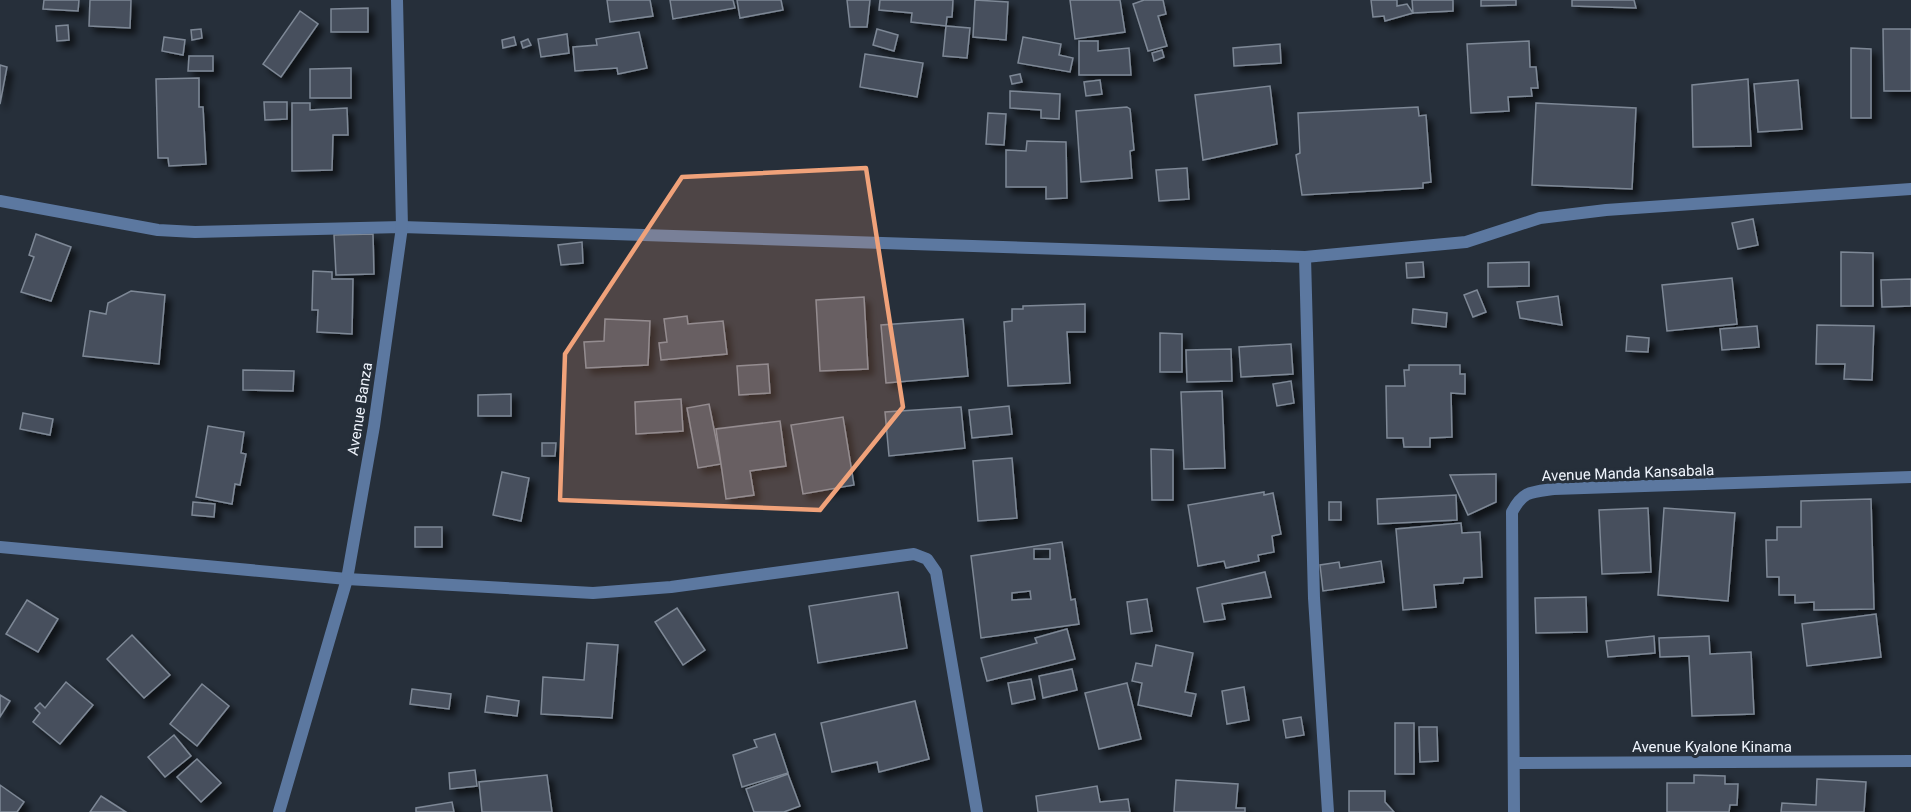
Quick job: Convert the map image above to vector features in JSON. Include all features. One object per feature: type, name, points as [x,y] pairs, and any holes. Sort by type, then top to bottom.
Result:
[{"type":"street","name":"Avenue Banza","points":[[279,812],[347,579],[374,426],[402,227],[397,0]]},
{"type":"street","points":[[0,201],[158,230],[232,232],[402,227],[1305,256],[1466,242],[1540,218],[1606,210],[1911,189]]},
{"type":"street","points":[[1305,256],[1314,598],[1328,812]]},
{"type":"street","name":"Avenue Manda Kansabala","points":[[1514,812],[1512,512],[1519,499],[1530,492],[1554,489],[1911,477]]},
{"type":"street","points":[[0,547],[347,579],[593,593],[671,586],[914,554],[927,559],[936,572],[977,812]]},
{"type":"street","name":"Avenue Kyalone Kinama","points":[[1514,763],[1911,761]]},
{"type":"highlighted area","points":[[866,168],[903,407],[820,510],[560,500],[565,354],[682,177]]},
{"type":"building","points":[[44,0],[79,0],[78,11],[43,9]]},
{"type":"building","points":[[90,0],[131,0],[130,28],[89,26]]},
{"type":"building","points":[[607,0],[650,0],[653,16],[610,22]]},
{"type":"building","points":[[670,0],[733,0],[735,8],[673,19]]},
{"type":"building","points":[[737,0],[781,0],[783,10],[740,18]]},
{"type":"building","points":[[847,0],[870,0],[867,27],[850,27]]},
{"type":"building","points":[[880,0],[953,0],[952,17],[947,17],[946,26],[911,22],[912,13],[879,10]]},
{"type":"building","points":[[975,0],[1008,2],[1006,40],[973,37]]},
{"type":"building","points":[[1070,0],[1120,0],[1125,32],[1075,39]]},
{"type":"building","points":[[1144,0],[1163,0],[1166,14],[1158,16],[1167,46],[1148,51],[1133,4]]},
{"type":"building","points":[[1371,0],[1397,0],[1397,6],[1407,4],[1413,13],[1385,21],[1384,16],[1373,17]]},
{"type":"building","points":[[1412,0],[1453,0],[1453,11],[1413,13]]},
{"type":"building","points":[[1481,0],[1516,0],[1516,5],[1481,6]]},
{"type":"building","points":[[1572,0],[1634,0],[1636,8],[1572,6]]},
{"type":"building","points":[[368,8],[368,32],[331,32],[331,9]]},
{"type":"building","points":[[300,11],[318,24],[281,77],[263,64]]},
{"type":"building","points":[[68,25],[69,40],[57,41],[56,26]]},
{"type":"building","points":[[946,26],[970,28],[967,58],[943,56]]},
{"type":"building","points":[[201,29],[202,38],[192,40],[191,30]]},
{"type":"building","points":[[877,29],[898,35],[894,51],[873,45]]},
{"type":"building","points":[[1883,29],[1911,29],[1911,91],[1884,91]]},
{"type":"building","points":[[639,32],[647,68],[618,74],[617,68],[575,71],[573,47],[597,45],[596,39]]},
{"type":"building","points":[[567,34],[569,53],[541,57],[538,39]]},
{"type":"building","points":[[164,37],[185,40],[183,55],[162,51]]},
{"type":"building","points":[[514,37],[516,45],[503,48],[502,40]]},
{"type":"building","points":[[1023,37],[1061,44],[1059,55],[1073,58],[1070,72],[1018,63]]},
{"type":"building","points":[[528,39],[531,45],[523,48],[521,42]]},
{"type":"building","points":[[1079,41],[1098,41],[1098,51],[1129,48],[1131,75],[1079,75]]},
{"type":"building","points":[[1529,41],[1530,67],[1536,67],[1538,88],[1531,88],[1532,96],[1508,97],[1509,111],[1471,113],[1467,44]]},
{"type":"building","points":[[1280,44],[1281,63],[1234,66],[1233,48]]},
{"type":"building","points":[[1851,48],[1871,49],[1871,118],[1851,118]]},
{"type":"building","points":[[1162,50],[1164,57],[1154,61],[1152,53]]},
{"type":"building","points":[[865,54],[923,63],[917,97],[860,87]]},
{"type":"building","points":[[189,56],[213,56],[213,71],[188,71]]},
{"type":"building","points":[[0,65],[7,67],[0,104]]},
{"type":"building","points":[[351,68],[351,98],[310,98],[310,69]]},
{"type":"building","points":[[1020,74],[1022,82],[1012,84],[1010,76]]},
{"type":"building","points":[[199,78],[199,107],[203,107],[206,164],[169,166],[168,158],[158,158],[156,79]]},
{"type":"building","points":[[1748,79],[1751,146],[1693,147],[1692,85]]},
{"type":"building","points":[[1100,80],[1102,94],[1086,96],[1084,82]]},
{"type":"building","points":[[1798,80],[1802,129],[1758,132],[1754,84]]},
{"type":"building","points":[[1270,86],[1277,144],[1203,160],[1195,95]]},
{"type":"building","points":[[1010,91],[1060,94],[1059,119],[1041,118],[1041,110],[1010,108]]},
{"type":"building","points":[[264,102],[287,102],[287,119],[265,120]]},
{"type":"building","points":[[292,103],[310,103],[310,110],[347,108],[348,135],[333,135],[332,170],[292,171]]},
{"type":"building","points":[[1536,103],[1636,108],[1632,189],[1532,185]]},
{"type":"building","points":[[1127,107],[1130,109],[1134,150],[1130,151],[1132,178],[1081,182],[1076,111]]},
{"type":"building","points":[[1418,107],[1419,116],[1426,115],[1431,182],[1423,183],[1423,188],[1302,195],[1296,155],[1300,153],[1298,113]]},
{"type":"building","points":[[988,113],[1006,114],[1004,145],[986,144]]},
{"type":"building","points":[[1027,141],[1066,142],[1067,198],[1046,199],[1046,187],[1006,187],[1006,150],[1026,151]]},
{"type":"building","points":[[1187,168],[1189,199],[1159,201],[1156,170]]},
{"type":"building","points":[[1753,219],[1758,245],[1738,249],[1732,223]]},
{"type":"building","points":[[36,234],[71,247],[51,301],[21,292],[34,257],[29,255]]},
{"type":"building","points":[[373,234],[374,274],[336,275],[334,235]]},
{"type":"building","points":[[582,242],[583,263],[561,265],[558,245]]},
{"type":"building","points":[[1841,252],[1873,253],[1873,306],[1841,306]]},
{"type":"building","points":[[1423,262],[1424,277],[1407,278],[1406,263]]},
{"type":"building","points":[[1529,262],[1529,286],[1488,287],[1488,263]]},
{"type":"building","points":[[313,271],[332,272],[332,279],[353,279],[352,334],[317,332],[318,310],[312,310]]},
{"type":"building","points":[[1732,278],[1737,324],[1667,331],[1662,285]]},
{"type":"building","points":[[1911,279],[1911,306],[1882,307],[1881,280]]},
{"type":"building","points":[[1477,290],[1486,312],[1473,317],[1464,295]]},
{"type":"building","points":[[131,291],[165,295],[159,364],[83,356],[90,311],[106,314],[108,303]]},
{"type":"building","points":[[1558,296],[1562,325],[1520,318],[1517,302]]},
{"type":"building","points":[[864,297],[868,369],[820,371],[816,300]]},
{"type":"building","points":[[1085,304],[1085,332],[1067,332],[1070,383],[1008,386],[1004,322],[1012,321],[1012,309],[1023,309],[1023,306]]},
{"type":"building","points":[[1413,309],[1447,313],[1446,327],[1412,323]]},
{"type":"building","points":[[687,316],[688,324],[723,321],[727,354],[661,360],[659,343],[667,342],[664,319]]},
{"type":"building","points":[[605,319],[650,321],[648,365],[586,368],[584,342],[604,341]]},
{"type":"building","points":[[963,319],[968,376],[886,383],[881,325]]},
{"type":"building","points":[[1817,325],[1874,326],[1872,380],[1844,379],[1845,364],[1816,364]]},
{"type":"building","points":[[1757,326],[1759,347],[1722,350],[1720,329]]},
{"type":"building","points":[[1160,333],[1182,334],[1182,372],[1160,372]]},
{"type":"building","points":[[1627,336],[1649,338],[1648,352],[1626,351]]},
{"type":"building","points":[[1291,344],[1293,374],[1241,377],[1239,347]]},
{"type":"building","points":[[1231,349],[1232,381],[1187,382],[1186,350]]},
{"type":"building","points":[[768,364],[770,393],[739,395],[737,366]]},
{"type":"building","points":[[1409,365],[1460,365],[1460,374],[1465,374],[1465,394],[1451,393],[1452,437],[1430,438],[1430,447],[1404,447],[1403,438],[1387,438],[1386,386],[1405,386],[1404,370],[1409,370]]},
{"type":"building","points":[[243,370],[294,371],[293,391],[243,390]]},
{"type":"building","points":[[1291,381],[1294,403],[1277,406],[1273,384]]},
{"type":"building","points":[[1222,391],[1225,468],[1184,469],[1181,392]]},
{"type":"building","points":[[511,394],[511,416],[478,416],[478,395]]},
{"type":"building","points":[[681,399],[683,431],[636,434],[635,402]]},
{"type":"building","points":[[709,404],[721,464],[698,468],[687,408]]},
{"type":"building","points":[[1009,406],[1012,434],[972,438],[969,410]]},
{"type":"building","points":[[961,407],[965,448],[889,456],[885,412]]},
{"type":"building","points":[[23,413],[53,419],[50,435],[20,429]]},
{"type":"building","points":[[843,417],[854,485],[803,494],[791,425]]},
{"type":"building","points":[[780,421],[786,466],[750,471],[754,495],[726,499],[716,429]]},
{"type":"building","points":[[208,426],[244,432],[241,453],[246,454],[240,485],[235,484],[232,504],[196,497]]},
{"type":"building","points":[[542,443],[556,443],[555,456],[542,456]]},
{"type":"building","points":[[1151,449],[1173,450],[1173,500],[1152,500]]},
{"type":"building","points":[[1012,458],[1017,518],[978,521],[973,461]]},
{"type":"building","points":[[502,472],[529,478],[521,521],[493,515]]},
{"type":"building","points":[[1496,474],[1496,502],[1468,515],[1450,475]]},
{"type":"building","points":[[1264,492],[1264,495],[1273,493],[1281,534],[1272,536],[1274,552],[1258,555],[1259,561],[1226,568],[1224,561],[1198,566],[1188,505]]},
{"type":"building","points":[[1456,495],[1457,520],[1378,524],[1377,499]]},
{"type":"building","points":[[1871,499],[1874,609],[1814,610],[1814,602],[1795,603],[1795,595],[1779,595],[1779,577],[1767,577],[1766,540],[1777,540],[1777,527],[1801,527],[1801,501]]},
{"type":"building","points":[[193,502],[215,504],[214,517],[192,515]]},
{"type":"building","points":[[1329,502],[1341,502],[1341,520],[1329,520]]},
{"type":"building","points":[[1648,508],[1651,572],[1602,574],[1599,510]]},
{"type":"building","points":[[1664,508],[1735,513],[1728,601],[1658,595]]},
{"type":"building","points":[[1461,523],[1462,533],[1480,532],[1482,577],[1464,578],[1463,583],[1434,585],[1436,607],[1403,610],[1396,529]]},
{"type":"building","points":[[415,527],[442,527],[442,547],[415,547]]},
{"type":"building","points":[[1062,542],[1071,600],[1075,599],[1079,624],[981,638],[971,556]],"holes":[[[1034,549],[1050,549],[1050,559],[1034,559]],[[1030,591],[1031,599],[1012,600],[1012,593]]]},
{"type":"building","points":[[1381,561],[1384,582],[1323,591],[1320,565],[1339,562],[1340,568]]},
{"type":"building","points":[[1265,572],[1271,597],[1222,604],[1225,619],[1204,622],[1197,588]]},
{"type":"building","points":[[898,592],[907,648],[818,663],[809,606]]},
{"type":"building","points":[[1586,597],[1587,632],[1536,633],[1535,598]]},
{"type":"building","points":[[1147,599],[1152,631],[1131,634],[1127,602]]},
{"type":"building","points":[[27,600],[58,619],[38,652],[6,634]]},
{"type":"building","points":[[677,608],[705,650],[683,665],[655,622]]},
{"type":"building","points":[[1876,614],[1881,657],[1807,666],[1802,624]]},
{"type":"building","points":[[1067,629],[1075,659],[987,681],[981,658],[1037,643],[1035,638]]},
{"type":"building","points":[[132,635],[170,675],[144,698],[107,659]]},
{"type":"building","points":[[1654,636],[1655,653],[1608,657],[1606,641]]},
{"type":"building","points":[[1709,636],[1710,654],[1751,652],[1754,714],[1692,716],[1689,656],[1660,657],[1659,638]]},
{"type":"building","points":[[587,643],[618,645],[612,718],[541,714],[543,677],[584,680]]},
{"type":"building","points":[[1156,645],[1193,653],[1185,692],[1196,694],[1191,716],[1138,705],[1142,683],[1132,681],[1136,663],[1152,666]]},
{"type":"building","points":[[1072,669],[1077,690],[1043,698],[1039,676]]},
{"type":"building","points":[[1031,679],[1035,699],[1012,704],[1008,683]]},
{"type":"building","points":[[66,682],[93,705],[60,744],[33,722],[40,713],[35,708],[40,703],[45,708]]},
{"type":"building","points":[[1127,683],[1141,739],[1099,749],[1085,693]]},
{"type":"building","points":[[202,684],[229,706],[197,746],[170,724]]},
{"type":"building","points":[[1244,687],[1249,720],[1227,724],[1222,691]]},
{"type":"building","points":[[412,689],[451,694],[449,709],[410,704]]},
{"type":"building","points":[[0,695],[10,701],[0,717]]},
{"type":"building","points":[[487,696],[519,701],[517,716],[485,712]]},
{"type":"building","points":[[915,701],[929,759],[879,772],[877,762],[832,772],[821,723]]},
{"type":"building","points":[[1301,717],[1304,735],[1286,738],[1283,720]]},
{"type":"building","points":[[1395,723],[1414,723],[1414,774],[1395,774]]},
{"type":"building","points":[[1419,727],[1437,727],[1438,761],[1420,762]]},
{"type":"building","points":[[775,734],[788,773],[742,787],[733,755],[757,747],[754,740]]},
{"type":"building","points":[[174,735],[191,756],[165,777],[148,757]]},
{"type":"building","points":[[197,759],[221,783],[201,802],[177,777]]},
{"type":"building","points":[[475,770],[477,786],[450,789],[449,773]]},
{"type":"building","points":[[788,774],[800,806],[784,812],[754,812],[746,789]]},
{"type":"building","points":[[547,775],[552,812],[482,812],[479,782]]},
{"type":"building","points":[[1694,775],[1725,776],[1725,784],[1738,784],[1737,805],[1730,805],[1729,812],[1667,812],[1667,783],[1694,783]]},
{"type":"building","points":[[1817,779],[1866,782],[1864,812],[1781,812],[1782,803],[1816,805]]},
{"type":"building","points":[[1176,780],[1238,784],[1236,808],[1245,808],[1245,812],[1174,812]]},
{"type":"building","points":[[0,785],[24,802],[17,812],[0,812]]},
{"type":"building","points":[[1097,786],[1100,802],[1128,799],[1130,812],[1038,812],[1036,796]]},
{"type":"building","points":[[1349,791],[1385,791],[1385,802],[1394,812],[1349,812]]},
{"type":"building","points":[[101,796],[126,812],[90,812]]},
{"type":"building","points":[[452,802],[454,812],[416,812],[416,808]]}]
